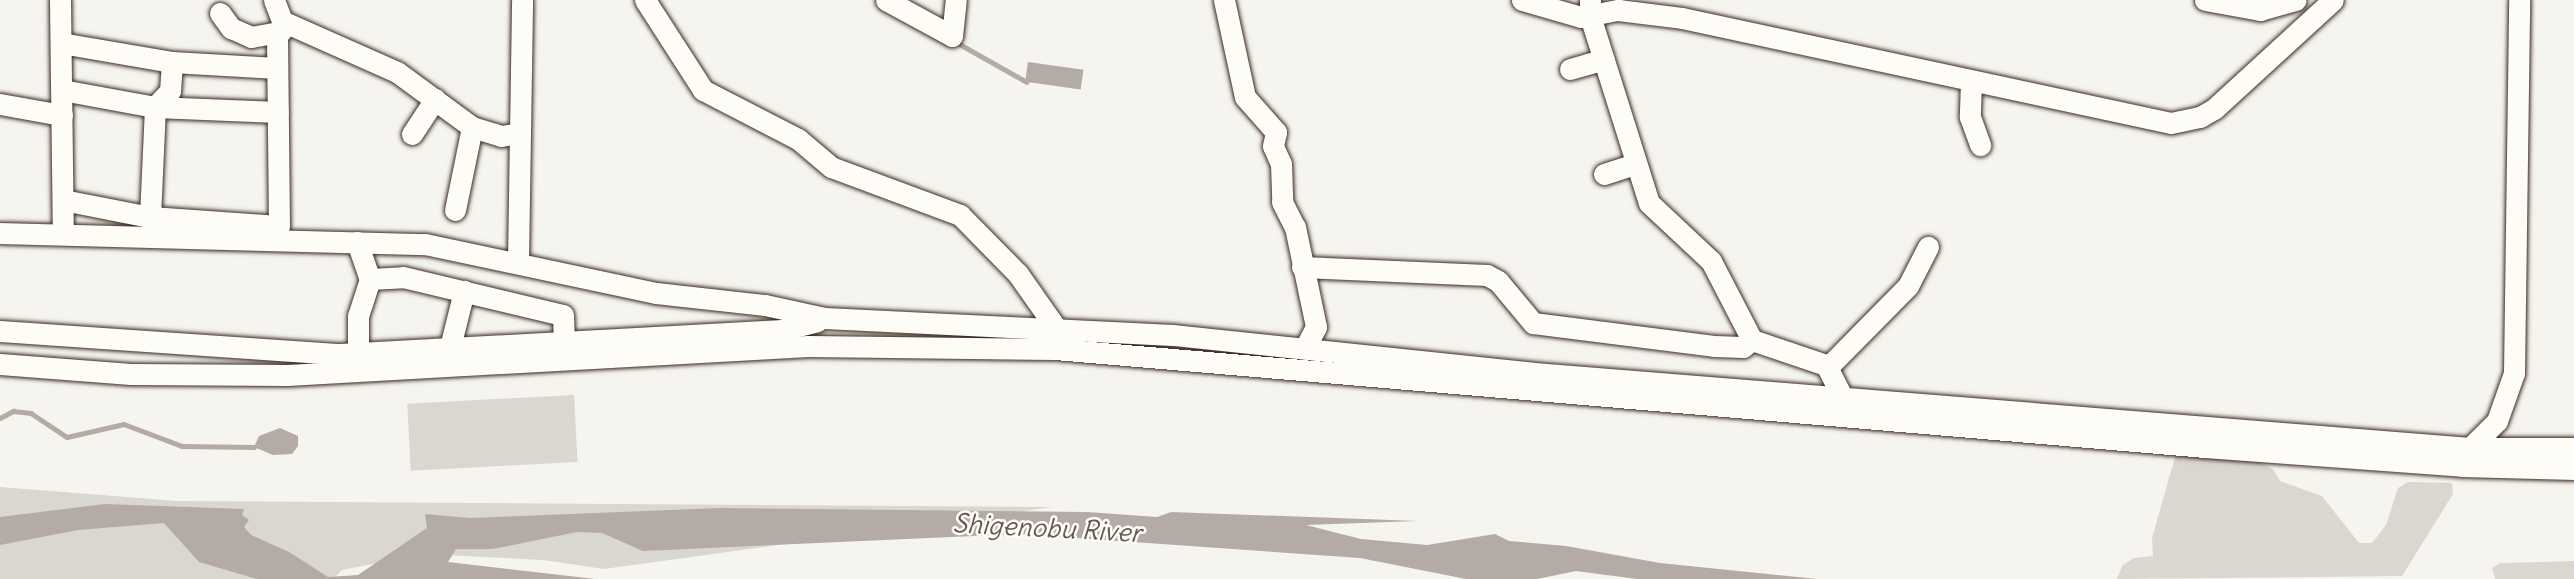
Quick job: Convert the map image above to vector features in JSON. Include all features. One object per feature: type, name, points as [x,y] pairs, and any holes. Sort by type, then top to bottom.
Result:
[{"type":"street","points":[[60,0],[63,234]]},
{"type":"street","points":[[63,200],[150,217],[279,226],[277,68],[282,28],[274,0]]},
{"type":"street","points":[[518,261],[522,0]]},
{"type":"street","points":[[645,0],[703,90],[798,139],[831,167],[960,215],[1018,274],[1056,328]]},
{"type":"street","points":[[886,0],[952,36],[956,0]]},
{"type":"street","points":[[1224,0],[1245,97],[1276,132],[1273,146],[1280,164],[1282,202],[1295,227],[1316,327],[1305,348]]},
{"type":"street","points":[[1522,0],[1682,18],[2154,122],[2186,121],[2222,102],[2333,0]]},
{"type":"street","points":[[2205,0],[2260,10],[2296,0]]},
{"type":"street","points":[[2470,447],[2497,421],[2514,373],[2519,0]]},
{"type":"street","points":[[1590,8],[1634,164],[1649,203],[1711,261],[1752,340],[1815,359],[1828,367],[1842,397]]},
{"type":"street","points":[[220,13],[240,34],[282,28],[397,72],[472,127],[501,136],[520,132]]},
{"type":"street","points":[[61,43],[172,62],[277,68]]},
{"type":"street","points":[[1570,69],[1604,59]]},
{"type":"street","points":[[150,217],[155,107],[170,91],[172,62]]},
{"type":"street","points":[[1971,82],[1970,117],[1980,145]]},
{"type":"street","points":[[61,90],[155,107],[278,112]]},
{"type":"street","points":[[412,134],[435,99]]},
{"type":"street","points":[[0,104],[62,115]]},
{"type":"street","points":[[455,210],[472,127]]},
{"type":"street","points":[[1604,174],[1634,164]]},
{"type":"street","points":[[0,233],[298,244],[357,242],[447,246],[656,293],[765,306],[825,318],[1056,328],[1305,348],[1534,373],[2470,447],[2574,449]]},
{"type":"street","points":[[357,242],[370,279],[358,316],[358,353]]},
{"type":"street","points":[[1828,367],[1908,286],[1928,247]]},
{"type":"street","points":[[1302,267],[1487,275],[1498,281],[1533,323],[1714,346],[1743,347],[1752,340]]},
{"type":"street","points":[[370,279],[403,277],[563,315],[564,341]]},
{"type":"street","points":[[450,347],[464,291]]},
{"type":"street","points":[[0,331],[278,353],[358,353],[782,330],[825,318],[890,345]]},
{"type":"street","points":[[0,364],[131,374],[287,375],[890,345],[1118,353],[2054,435],[2462,466],[2574,468]]},
{"type":"shaded area","points":[[574,395],[578,462],[411,471],[407,404]]},
{"type":"shaded area","points":[[2181,453],[2254,460],[2273,469],[2280,481],[2322,496],[2359,543],[2372,543],[2386,525],[2398,488],[2408,482],[2452,483],[2453,494],[2402,576],[2117,579],[2122,566],[2134,558],[2153,556],[2152,538],[2175,457]]},
{"type":"shaded area","points":[[0,487],[177,501],[1053,507],[604,569],[543,560],[425,554],[342,570],[333,579],[0,579]]},
{"type":"shaded area","points":[[2574,561],[2574,579],[2495,579],[2492,568],[2501,563]]},
{"type":"water","points":[[1028,62],[1083,70],[1081,90],[1025,82]]},
{"type":"water","points":[[280,428],[298,436],[298,446],[292,454],[273,455],[254,447],[259,436]]},
{"type":"water","name":"Shigenobu River","points":[[105,504],[244,509],[242,515],[249,520],[244,527],[251,535],[289,552],[328,577],[358,575],[427,528],[425,514],[470,518],[720,508],[1087,512],[1157,517],[1171,512],[1417,521],[1306,525],[1361,539],[1427,545],[1495,534],[1509,541],[1566,546],[1660,563],[1817,579],[1637,579],[1576,571],[1537,579],[1466,579],[1360,558],[1019,534],[643,551],[602,533],[577,532],[493,549],[456,549],[448,562],[595,579],[257,579],[199,562],[164,523],[78,530],[0,545],[0,517]]},
{"type":"waterway","points":[[956,42],[1027,82]]},
{"type":"waterway","points":[[0,418],[13,411],[31,413],[67,437],[124,424],[182,446],[254,447]]}]
